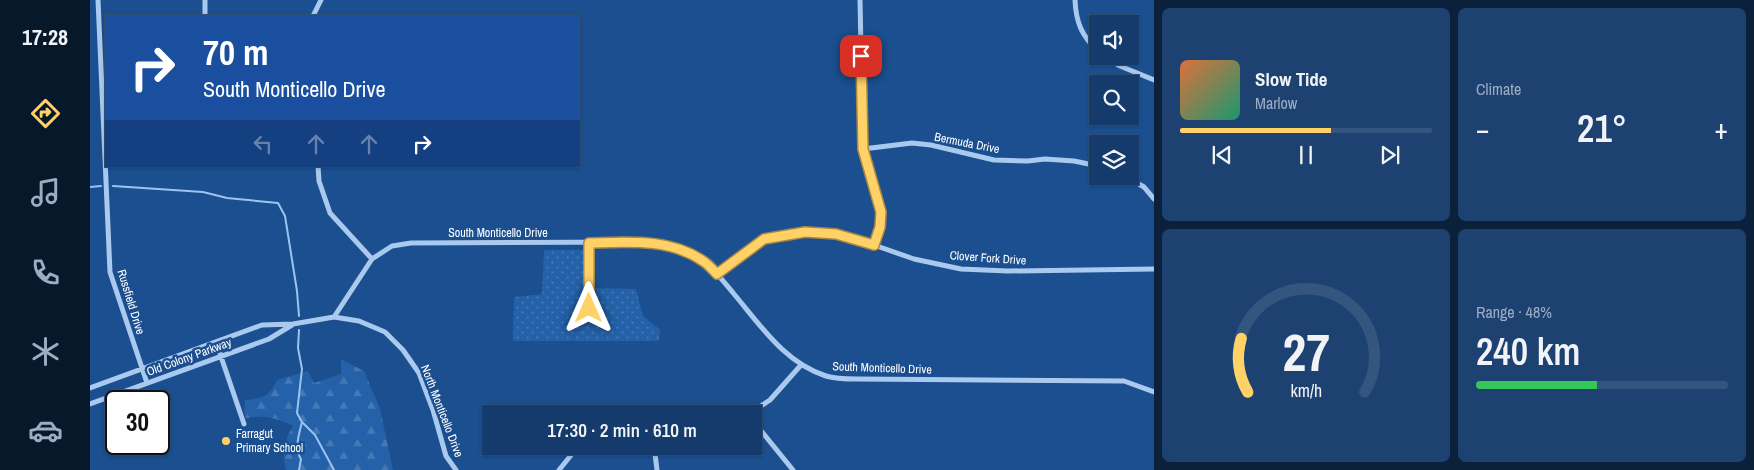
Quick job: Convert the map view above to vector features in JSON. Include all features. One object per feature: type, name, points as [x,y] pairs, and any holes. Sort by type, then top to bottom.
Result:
[{"type":"street","name":"Russfield Drive","points":[[98,0],[105,159]]},
{"type":"street","points":[[205,0],[205,15]]},
{"type":"street","points":[[314,15],[321,0]]},
{"type":"street","points":[[860,0],[863,149],[881,212],[880,227],[874,245]]},
{"type":"street","points":[[1075,0],[1076,16],[1089,42]]},
{"type":"street","points":[[1118,65],[1154,80]]},
{"type":"street","name":"Bermuda Drive","points":[[863,149],[912,143],[939,147],[994,160],[1028,161],[1045,159],[1089,164]]},
{"type":"street","name":"Russfield Drive","points":[[105,167],[110,272],[147,384]]},
{"type":"street","points":[[318,167],[319,181],[330,213],[372,259]]},
{"type":"street","points":[[1139,184],[1154,199]]},
{"type":"street","name":"Clover Fork Drive","points":[[717,274],[764,239],[805,232],[836,234],[874,245],[914,260],[961,269],[1008,271],[1154,270]]},
{"type":"street","name":"South Monticello Drive","points":[[334,317],[372,259],[392,246],[411,243],[660,244],[702,260],[717,274],[779,348],[801,365],[828,377],[856,379],[1124,381],[1142,386],[1154,392]]},
{"type":"street","points":[[589,243],[589,308]]},
{"type":"street","name":"Old Colony Parkway","points":[[90,388],[262,325],[293,324],[334,317]]},
{"type":"street","name":"North Monticello Drive","points":[[334,317],[359,321],[385,332],[403,350],[419,373],[433,410],[446,456],[456,470]]},
{"type":"street","name":"Old Colony Parkway","points":[[90,404],[269,339],[293,324]]},
{"type":"street","points":[[216,342],[244,424]]},
{"type":"street","points":[[762,405],[770,400],[801,365]]},
{"type":"street","points":[[762,432],[792,470]]},
{"type":"street","points":[[559,470],[571,455]]},
{"type":"street","points":[[655,455],[657,470]]},
{"type":"green space","points":[[544,250],[583,250],[583,288],[636,289],[643,316],[660,330],[659,341],[513,341],[514,297],[542,294]]},
{"type":"green space","points":[[341,359],[364,371],[380,409],[393,470],[286,470],[285,447],[293,426],[270,418],[246,418],[244,411],[245,400],[265,396],[277,380],[308,371],[314,383],[341,374]]},
{"type":"waterway","points":[[90,187],[101,186]]},
{"type":"waterway","points":[[113,186],[203,192],[227,198],[278,203],[285,216],[299,316]]},
{"type":"waterway","points":[[299,330],[298,348],[302,369],[297,413],[302,422],[315,435],[334,470]]},
{"type":"waterway","points":[[299,470],[301,459],[298,451],[298,441],[302,422]]},
{"type":"place","name":"Farragut Primary School","points":[[226,441]]},
{"type":"route","points":[[589,308],[589,243],[638,242],[660,244],[702,260],[717,274],[764,239],[805,232],[836,234],[874,245],[880,227],[881,212],[863,149],[861,56]]}]
